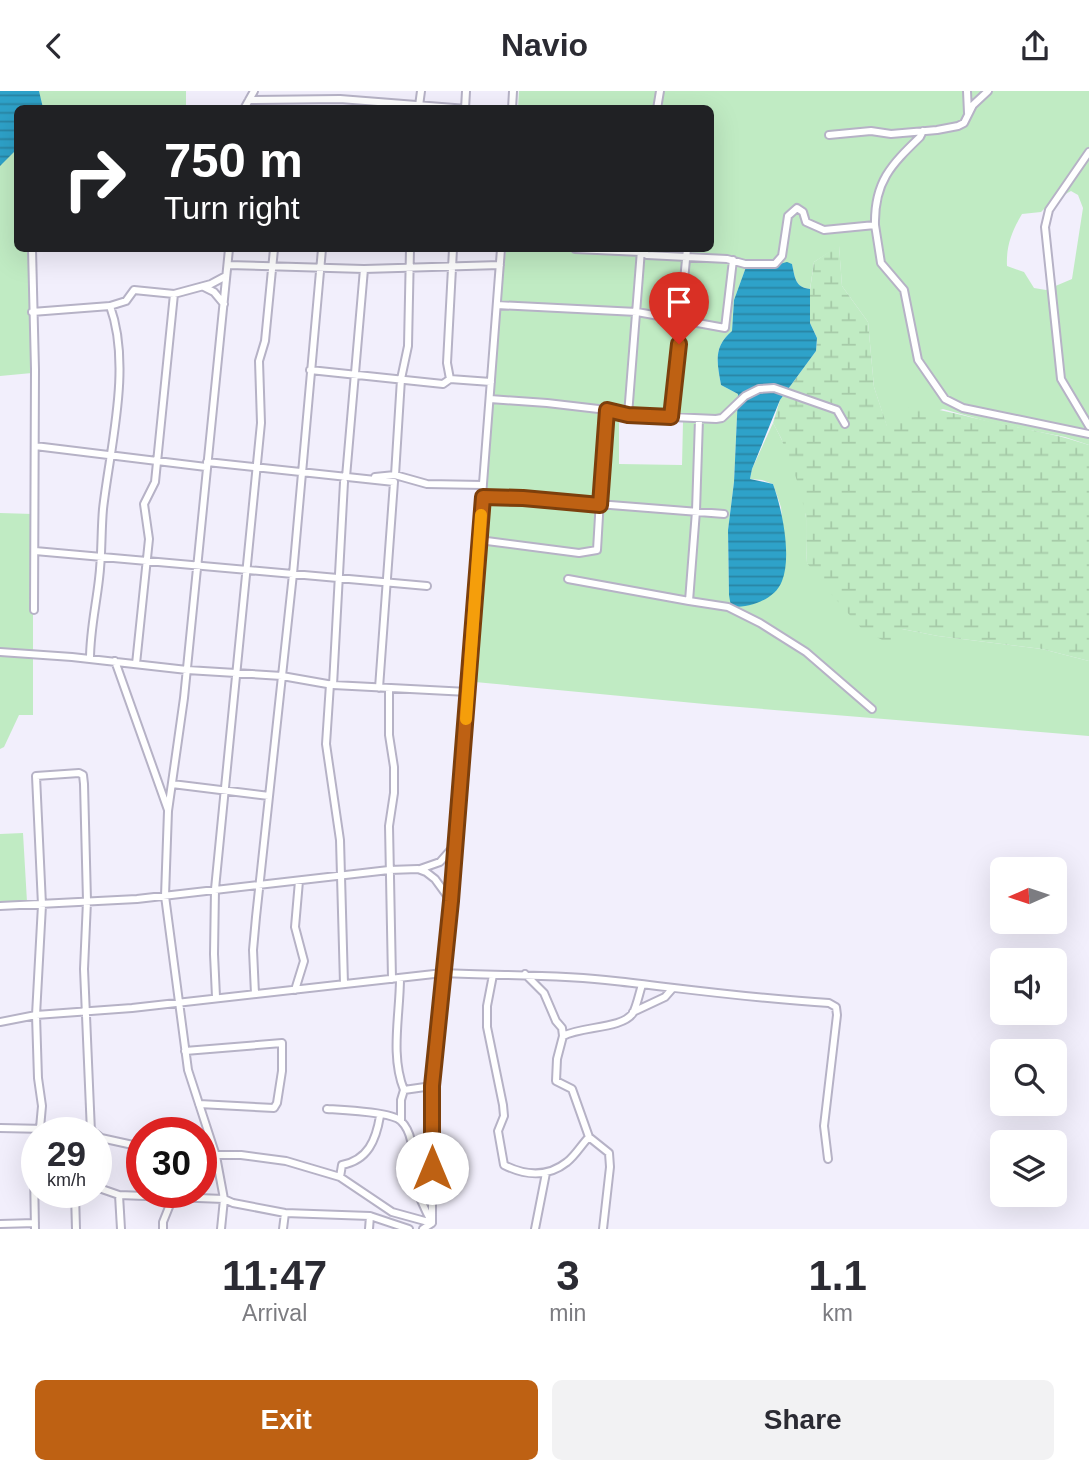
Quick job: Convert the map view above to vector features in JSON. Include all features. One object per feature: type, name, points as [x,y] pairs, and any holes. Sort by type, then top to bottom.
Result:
[{"type":"street","points":[[246,105],[254,91]]},
{"type":"street","points":[[359,91],[361,101]]},
{"type":"street","points":[[967,91],[968,115]]},
{"type":"street","points":[[829,135],[871,131],[891,134],[958,126],[964,123],[973,106],[988,91]]},
{"type":"street","points":[[248,100],[311,95],[400,105]]},
{"type":"street","points":[[338,105],[340,99]]},
{"type":"street","points":[[923,131],[887,172],[878,191],[875,225],[881,263],[904,290],[918,360],[945,399],[964,408],[1089,435]]},
{"type":"street","points":[[1089,152],[1049,210],[1045,227],[1061,379],[1089,426]]},
{"type":"street","points":[[643,252],[647,255],[745,264],[775,264],[782,256],[788,216],[797,208],[803,212],[806,222],[824,230],[875,225]]},
{"type":"street","points":[[32,252],[35,369],[34,610]]},
{"type":"street","points":[[203,1117],[188,1070],[164,895],[169,811],[187,670],[229,252]]},
{"type":"street","points":[[216,997],[215,889],[261,423],[259,361],[265,341],[274,252]]},
{"type":"street","points":[[255,994],[253,950],[293,574],[322,252]]},
{"type":"street","points":[[395,475],[401,379],[408,346],[410,252]]},
{"type":"street","points":[[450,379],[447,363],[453,252]]},
{"type":"street","points":[[432,1223],[432,1086],[456,845],[501,252]]},
{"type":"street","points":[[628,415],[641,252]]},
{"type":"street","points":[[671,417],[687,252]]},
{"type":"street","points":[[497,305],[637,312],[725,328],[733,261]]},
{"type":"street","points":[[228,265],[321,269],[500,265]]},
{"type":"street","points":[[344,984],[342,875],[335,799],[327,755],[345,479],[364,269]]},
{"type":"street","points":[[32,312],[110,306],[126,301],[134,290],[174,294],[226,276]]},
{"type":"street","points":[[203,286],[214,292],[224,304]]},
{"type":"street","points":[[135,664],[147,560],[149,524],[144,504],[155,487],[174,294]]},
{"type":"street","points":[[90,659],[91,629],[100,576],[103,509],[117,415],[119,336],[110,306]]},
{"type":"street","points":[[310,370],[443,384],[450,379],[491,382]]},
{"type":"street","points":[[490,399],[607,410],[628,415],[699,419],[722,418],[745,396],[759,389],[774,388],[837,410],[845,424]]},
{"type":"street","points":[[479,540],[579,553],[597,550],[607,410]]},
{"type":"street","points":[[690,601],[699,419]]},
{"type":"street","points":[[35,446],[156,462],[256,467],[394,482],[379,688]]},
{"type":"street","points":[[301,472],[329,472],[345,479],[395,475],[427,484],[483,485]]},
{"type":"street","points":[[483,497],[724,514]]},
{"type":"street","points":[[35,551],[427,586]]},
{"type":"street","points":[[568,579],[727,607],[760,623],[806,652],[872,709]]},
{"type":"street","points":[[0,652],[282,676],[332,684],[468,692]]},
{"type":"street","points":[[116,661],[169,811]]},
{"type":"street","points":[[389,688],[389,735],[394,767],[394,793],[389,827],[392,979]]},
{"type":"street","points":[[41,1117],[36,1015],[42,905],[36,776],[71,772],[83,775],[84,784],[87,901],[83,969],[92,1117]]},
{"type":"street","points":[[172,784],[269,796]]},
{"type":"street","points":[[0,906],[164,895],[418,869],[440,862],[456,845]]},
{"type":"street","points":[[418,869],[435,879],[451,901]]},
{"type":"street","points":[[295,991],[304,961],[295,927],[299,881]]},
{"type":"street","points":[[0,1022],[36,1015],[132,1008],[443,973],[525,974],[829,1003],[836,1007],[837,1015],[824,1126],[828,1159]]},
{"type":"street","points":[[525,974],[544,993],[556,1021],[562,1028],[563,1036],[556,1059],[556,1081],[572,1089],[589,1137],[609,1153],[603,1229]]},
{"type":"street","points":[[493,975],[487,1020],[503,1105],[504,1116],[498,1131],[504,1165],[522,1174],[546,1173],[568,1162],[589,1137]]},
{"type":"street","points":[[400,978],[396,1051],[404,1090],[401,1121],[412,1142],[412,1170],[416,1187],[432,1223]]},
{"type":"street","points":[[633,1012],[642,985]]},
{"type":"street","points":[[563,1036],[589,1027],[616,1025],[633,1012],[665,997],[672,989]]},
{"type":"street","points":[[185,1051],[282,1044],[282,1071],[274,1108],[199,1104]]},
{"type":"street","points":[[404,1090],[432,1086]]},
{"type":"street","points":[[327,1109],[369,1112],[401,1121]]},
{"type":"street","points":[[340,1177],[342,1165],[356,1163],[370,1150],[380,1116]]},
{"type":"street","points":[[0,1128],[21,1129]]},
{"type":"street","points":[[217,1156],[241,1155],[286,1161],[340,1177],[392,1212],[432,1223]]},
{"type":"street","points":[[217,1161],[224,1199],[221,1229]]},
{"type":"street","points":[[535,1229],[546,1173]]},
{"type":"street","points":[[112,1193],[126,1195]]},
{"type":"street","points":[[119,1195],[121,1229]]},
{"type":"street","points":[[217,1199],[285,1213],[370,1216],[409,1229]]},
{"type":"street","points":[[0,1224],[35,1226],[35,1208]]},
{"type":"street","points":[[75,1208],[76,1229]]},
{"type":"street","points":[[163,1229],[169,1208]]},
{"type":"street","points":[[283,1229],[285,1213]]},
{"type":"street","points":[[369,1229],[370,1216]]},
{"type":"street","points":[[423,1229],[432,1223]]},
{"type":"green space","points":[[0,91],[186,91],[186,105],[14,105],[14,252],[29,252],[32,373],[0,376]]},
{"type":"green space","points":[[519,91],[1089,91],[1089,445],[943,409],[887,427],[874,387],[868,322],[842,286],[839,246],[814,262],[810,289],[799,284],[792,264],[746,267],[734,300],[732,331],[719,349],[718,362],[721,385],[738,394],[734,482],[728,530],[729,595],[786,559],[781,507],[773,484],[750,479],[773,423],[789,456],[802,493],[807,523],[807,563],[902,629],[1042,649],[1089,661],[1089,736],[475,682],[492,388],[506,252],[714,252],[714,105],[518,105]],"holes":[[[1071,191],[1078,195],[1083,208],[1072,279],[1046,290],[1034,288],[1024,272],[1007,266],[1013,233],[1022,214],[1041,212],[1051,202]],[[619,420],[683,422],[682,465],[619,464]]]},
{"type":"green space","points":[[839,245],[842,286],[868,322],[874,387],[887,426],[911,405],[1041,432],[1089,445],[1089,661],[1042,649],[902,629],[889,644],[861,628],[807,563],[806,517],[799,486],[773,423],[780,400],[816,351],[817,338],[810,323],[808,304],[814,262]]},
{"type":"green space","points":[[0,513],[33,514],[33,715],[19,715],[4,747],[0,749]]},
{"type":"green space","points":[[23,833],[27,902],[0,903],[0,834]]},
{"type":"water","points":[[0,91],[39,91],[42,105],[14,105],[14,152],[0,166]]},
{"type":"water","points":[[787,262],[792,264],[799,284],[810,289],[810,323],[817,338],[816,351],[780,400],[750,479],[773,484],[785,533],[785,571],[779,588],[768,598],[746,606],[731,607],[728,530],[734,482],[738,394],[721,385],[718,355],[722,343],[732,331],[734,300],[746,267],[760,269]]},
{"type":"slow traffic","points":[[466,719],[481,515]]},
{"type":"route","points":[[432,1168],[432,1086],[451,901],[483,497],[600,505],[607,410],[628,415],[671,417],[679,344]]}]
